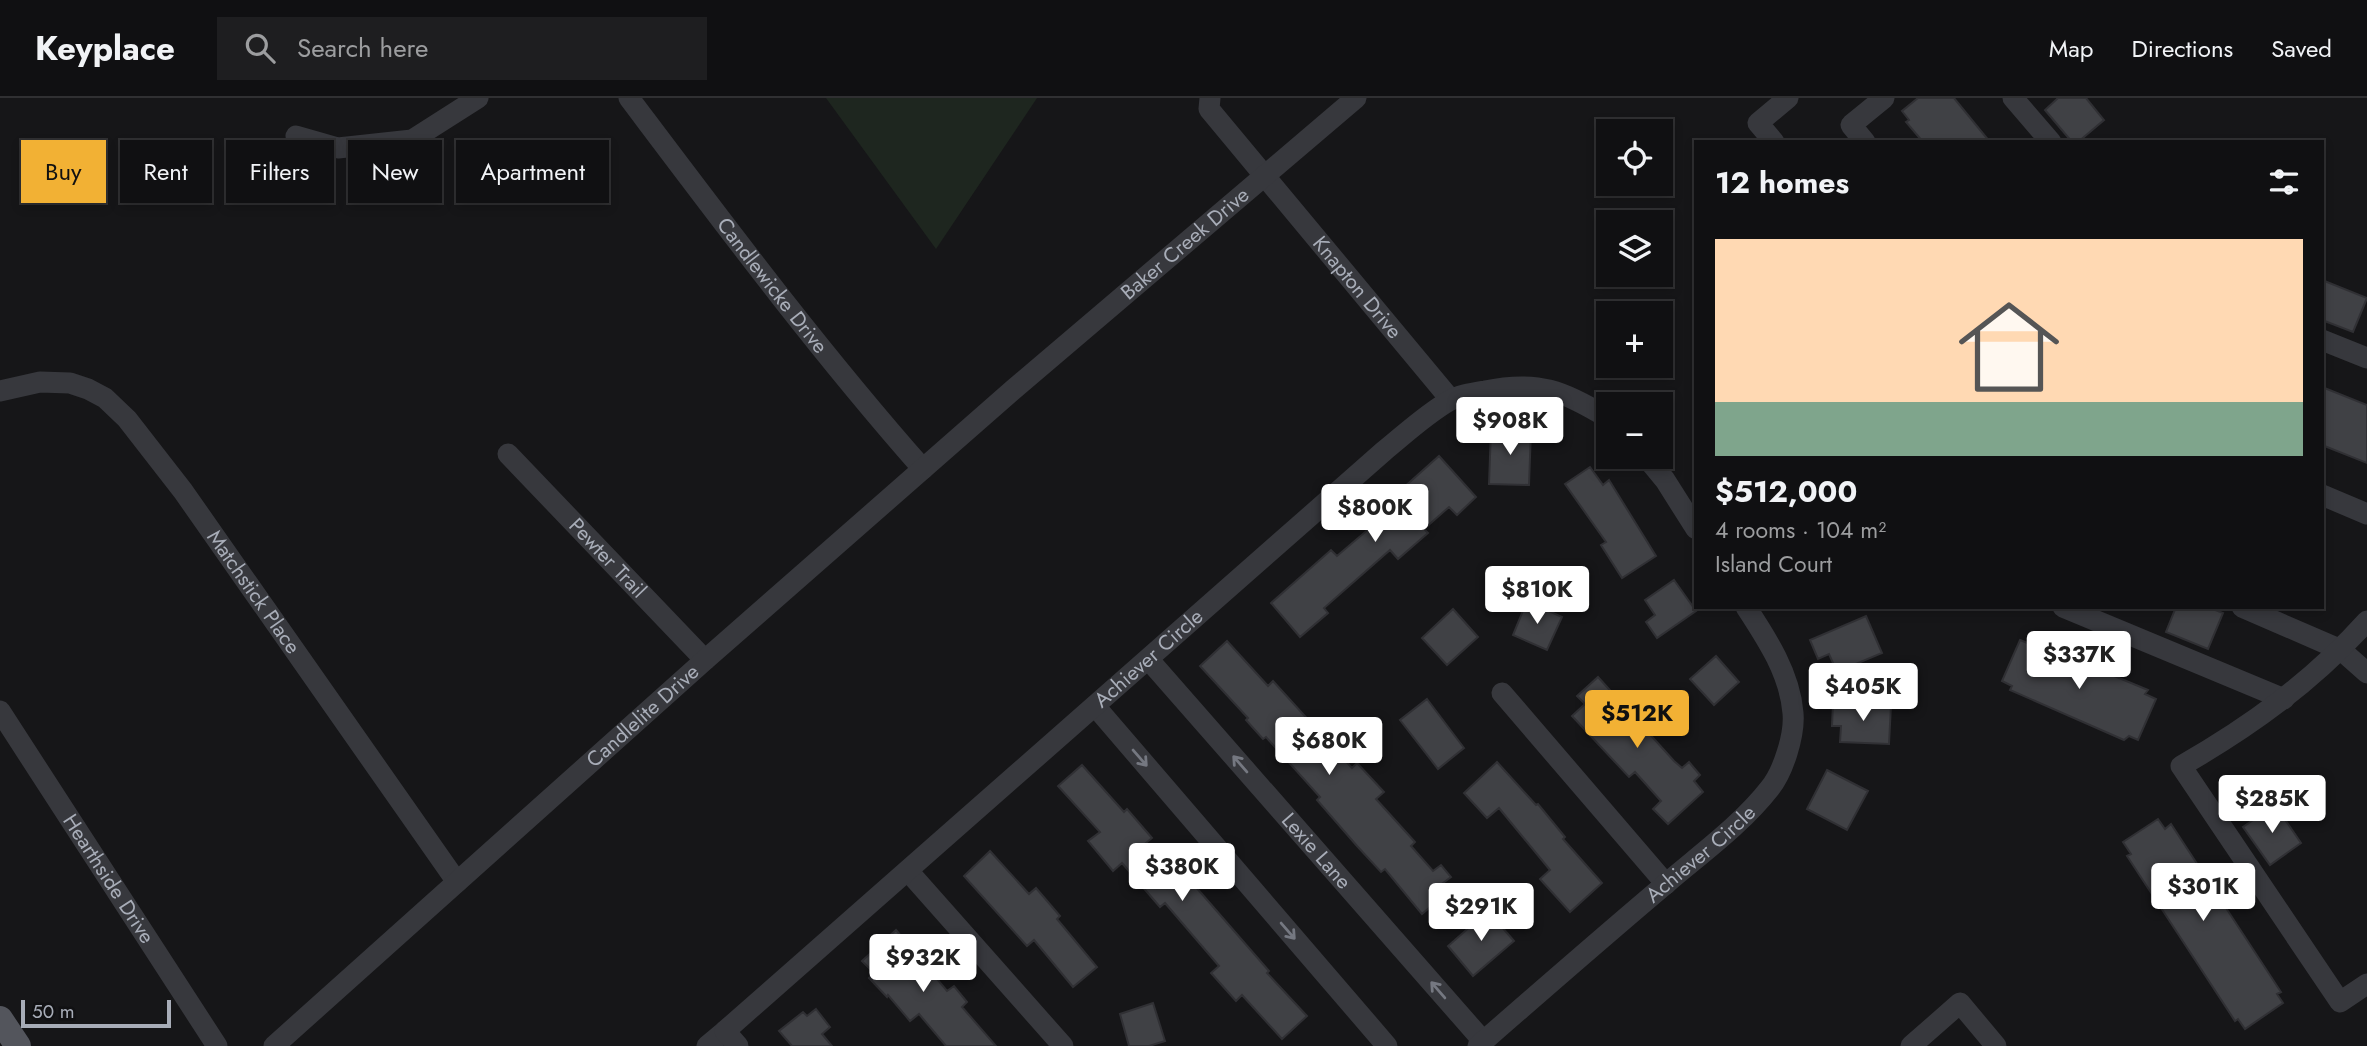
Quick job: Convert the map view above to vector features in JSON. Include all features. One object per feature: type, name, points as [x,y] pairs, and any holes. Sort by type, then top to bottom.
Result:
[{"type":"main road","points":[[0,1019],[18,1046]]},
{"type":"street","points":[[296,136],[338,148],[412,140],[478,98]]},
{"type":"street","name":"Candlewicke Drive","points":[[629,98],[785,304],[923,468]]},
{"type":"street","name":"Knapton Drive","points":[[1210,98],[1209,109],[1451,400]]},
{"type":"street","name":"Baker Creek Drive","points":[[1014,389],[1356,98]]},
{"type":"street","points":[[1772,140],[1758,123],[1788,98]]},
{"type":"street","points":[[1863,140],[1851,125],[1884,98]]},
{"type":"street","points":[[2013,98],[2049,140]]},
{"type":"street","points":[[2324,341],[2367,358]]},
{"type":"street","name":"Matchstick Place","points":[[0,391],[40,382],[70,383],[105,398],[127,419],[190,502],[457,881]]},
{"type":"street","name":"Achiever Circle","points":[[707,1046],[732,1038],[908,871],[1384,451],[1451,400],[1505,387],[1539,387],[1579,400],[1596,411]]},
{"type":"street","name":"Candlelite Drive","points":[[274,1046],[705,660],[1014,389]]},
{"type":"street","name":"Pewter Trail","points":[[508,454],[705,660]]},
{"type":"street","points":[[1656,469],[1694,526]]},
{"type":"street","points":[[2324,496],[2367,514]]},
{"type":"street","name":"Achiever Circle","points":[[1481,1044],[1750,810],[1771,787],[1782,768],[1794,714],[1785,676],[1767,638],[1747,609]]},
{"type":"street","points":[[2068,609],[2284,699]]},
{"type":"street","points":[[2247,609],[2341,650],[2367,673]]},
{"type":"street","points":[[2367,621],[2341,650],[2284,699],[2181,766],[2340,1002],[2367,984]]},
{"type":"street","name":"Lexie Lane","points":[[1149,660],[1481,1044]]},
{"type":"street","points":[[1502,693],[1666,884]]},
{"type":"street","points":[[1095,706],[1387,1046]]},
{"type":"street","name":"Hearthside Drive","points":[[0,711],[217,1046]]},
{"type":"street","points":[[908,871],[1063,1046]]},
{"type":"street","points":[[1911,1046],[1959,1003],[1996,1046]]},
{"type":"shaded area","points":[[826,98],[1037,98],[936,249]]},
{"type":"building","points":[[1918,98],[1954,98],[1988,140],[1921,140],[1906,122],[1909,120],[1902,111]]},
{"type":"building","points":[[2058,98],[2086,98],[2104,120],[2080,140],[2070,140],[2045,110]]},
{"type":"building","points":[[2324,281],[2367,298],[2353,332],[2324,321]]},
{"type":"building","points":[[2324,388],[2367,405],[2367,463],[2324,446]]},
{"type":"building","points":[[1491,429],[1531,430],[1529,485],[1489,484]]},
{"type":"building","points":[[1439,456],[1476,497],[1457,515],[1449,507],[1424,529],[1428,533],[1398,559],[1390,550],[1324,608],[1328,613],[1300,637],[1271,603],[1331,550],[1337,556],[1370,528],[1365,522]]},
{"type":"building","points":[[1590,467],[1603,485],[1609,480],[1656,556],[1622,578],[1601,545],[1606,542],[1565,484]]},
{"type":"building","points":[[1674,580],[1696,611],[1657,638],[1646,622],[1655,615],[1645,600]]},
{"type":"building","points":[[1527,601],[1562,617],[1547,650],[1513,635]]},
{"type":"building","points":[[1453,609],[1478,637],[1447,665],[1422,638]]},
{"type":"building","points":[[2175,609],[2213,609],[2223,613],[2208,649],[2166,632]]},
{"type":"building","points":[[1866,616],[1882,653],[1837,672],[1829,654],[1818,659],[1810,640]]},
{"type":"building","points":[[2020,640],[2030,644],[2030,641],[2148,690],[2145,694],[2156,699],[2138,740],[2129,736],[2124,740],[2010,690],[2012,686],[2002,681]]},
{"type":"building","points":[[1227,641],[1268,686],[1273,681],[1352,768],[1357,763],[1384,792],[1376,799],[1415,842],[1411,846],[1433,871],[1441,865],[1451,877],[1443,883],[1450,890],[1422,914],[1385,869],[1381,872],[1357,846],[1317,800],[1320,797],[1266,737],[1263,739],[1246,720],[1248,718],[1200,666]]},
{"type":"building","points":[[1716,656],[1739,682],[1714,705],[1690,679]]},
{"type":"building","points":[[1598,677],[1674,761],[1682,768],[1689,762],[1700,775],[1694,781],[1703,792],[1668,824],[1653,809],[1661,801],[1635,772],[1629,777],[1572,716],[1585,704],[1577,696]]},
{"type":"building","points":[[1427,699],[1464,748],[1438,769],[1400,720]]},
{"type":"building","points":[[1833,703],[1891,705],[1889,744],[1840,742],[1841,726],[1832,726]]},
{"type":"building","points":[[1497,762],[1536,805],[1538,804],[1565,837],[1563,839],[1602,883],[1570,912],[1540,879],[1550,870],[1499,808],[1487,818],[1464,793]]},
{"type":"building","points":[[1082,765],[1124,812],[1127,809],[1152,838],[1141,847],[1164,873],[1175,863],[1269,971],[1267,973],[1307,1016],[1282,1039],[1242,995],[1236,1001],[1211,973],[1219,966],[1165,903],[1160,907],[1122,863],[1113,871],[1088,841],[1100,832],[1058,786]]},
{"type":"building","points":[[1827,770],[1868,791],[1847,830],[1807,809]]},
{"type":"building","points":[[2275,805],[2301,843],[2270,865],[2243,827]]},
{"type":"building","points":[[2158,819],[2165,829],[2171,824],[2281,992],[2277,994],[2283,1003],[2245,1029],[2238,1019],[2235,1021],[2127,856],[2131,854],[2123,842]]},
{"type":"building","points":[[990,851],[1029,894],[1036,888],[1060,916],[1057,919],[1097,967],[1073,987],[1034,940],[1027,946],[964,876]]},
{"type":"building","points":[[1488,911],[1514,941],[1473,976],[1448,946]]},
{"type":"building","points":[[896,930],[947,991],[954,986],[967,1002],[962,1007],[996,1046],[946,1046],[919,1014],[910,1021],[869,978],[874,973],[862,961]]},
{"type":"building","points":[[1153,1003],[1165,1041],[1149,1046],[1129,1046],[1120,1014]]},
{"type":"building","points":[[816,1009],[830,1027],[822,1034],[832,1046],[792,1046],[779,1031],[803,1012],[807,1016]]}]
